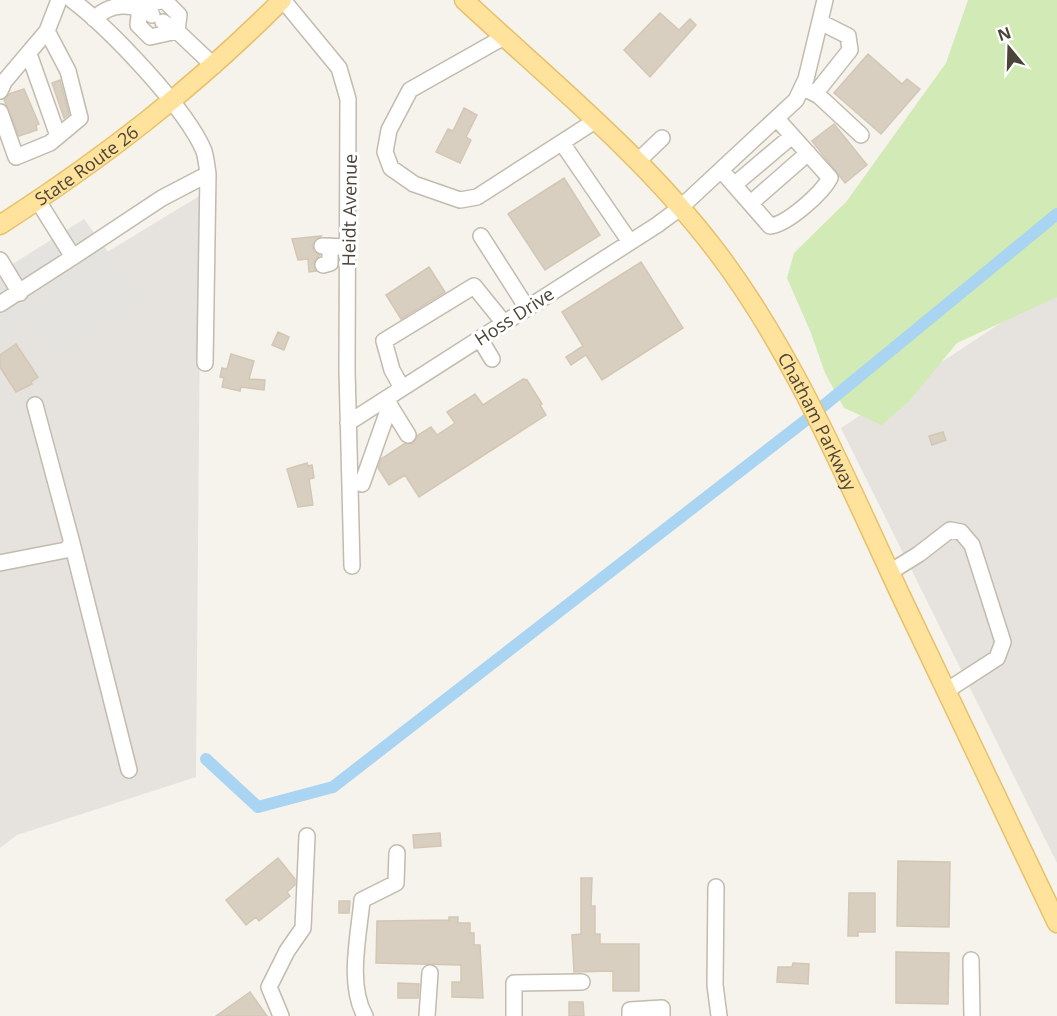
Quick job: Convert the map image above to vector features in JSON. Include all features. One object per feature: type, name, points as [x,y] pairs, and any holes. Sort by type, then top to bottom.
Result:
[{"type":"main road","name":"State Route 26","points":[[0,225],[96,162],[172,103],[283,0]]},
{"type":"main road","name":"Chatham Parkway","points":[[475,4],[504,37],[638,161],[719,255],[763,321],[798,381],[1057,923]]},
{"type":"street","points":[[0,91],[4,82],[47,32],[59,0]]},
{"type":"street","points":[[72,0],[94,19],[172,103],[204,152],[208,174],[205,363]]},
{"type":"street","points":[[164,0],[179,15],[177,31],[150,37],[138,25],[152,15],[164,0]]},
{"type":"street","name":"Heidt Avenue","points":[[283,0],[335,61],[344,77],[350,112],[348,442],[352,566]]},
{"type":"street","points":[[825,0],[809,90],[861,135]]},
{"type":"street","points":[[94,19],[103,10],[121,6],[152,15],[177,31],[214,66]]},
{"type":"street","name":"Hoss Drive","points":[[348,423],[388,402],[402,388],[680,208],[850,50],[851,44],[848,36],[820,22]]},
{"type":"street","points":[[0,112],[16,157],[50,143],[80,118],[68,71],[47,32]]},
{"type":"street","points":[[504,37],[410,90],[388,130],[385,152],[391,168],[414,184],[460,200],[477,197],[595,121]]},
{"type":"street","points":[[29,54],[58,136]]},
{"type":"street","points":[[721,170],[770,226],[781,225],[825,187],[830,178],[777,119]]},
{"type":"street","points":[[734,185],[792,136]]},
{"type":"street","points":[[638,161],[662,138]]},
{"type":"street","points":[[562,143],[630,242]]},
{"type":"street","points":[[751,203],[808,153]]},
{"type":"street","points":[[0,304],[162,198],[208,174]]},
{"type":"street","points":[[38,201],[73,256]]},
{"type":"street","points":[[481,236],[527,308]]},
{"type":"street","points":[[323,265],[330,263],[326,246],[348,247]]},
{"type":"street","points":[[0,260],[20,293]]},
{"type":"street","points":[[402,388],[392,370],[384,341],[474,286],[504,323]]},
{"type":"street","points":[[480,339],[492,359]]},
{"type":"street","points":[[388,402],[408,435]]},
{"type":"street","points":[[362,484],[388,402]]},
{"type":"street","points":[[35,405],[129,770]]},
{"type":"street","points":[[890,572],[919,555],[950,530],[961,532],[972,545],[1002,642],[997,658],[946,691]]},
{"type":"street","points":[[0,563],[66,550],[72,543]]},
{"type":"street","points":[[281,1016],[269,987],[287,951],[303,928],[307,836]]},
{"type":"street","points":[[365,1016],[358,1000],[357,959],[362,900],[396,883],[397,853]]},
{"type":"street","points":[[716,887],[715,985],[719,1016]]},
{"type":"street","points":[[971,960],[972,1016]]},
{"type":"street","points":[[427,1016],[430,973]]},
{"type":"street","points":[[514,1016],[514,983],[582,982]]},
{"type":"street","points":[[630,1016],[630,1010],[662,1008],[662,1016]]},
{"type":"shaded area","points":[[201,195],[196,777],[17,835],[0,848],[0,317]]},
{"type":"shaded area","points":[[84,219],[146,303],[56,360],[30,326],[0,343],[0,272]]},
{"type":"shaded area","points":[[1057,286],[1057,863],[841,428]]},
{"type":"green space","points":[[968,0],[1057,0],[1057,297],[957,343],[910,400],[882,425],[844,408],[825,373],[811,333],[787,278],[794,253],[846,202],[946,63]]},
{"type":"building","points":[[660,13],[679,30],[690,19],[696,25],[650,77],[624,50]]},
{"type":"building","points":[[868,54],[902,84],[907,79],[920,89],[881,134],[834,93]]},
{"type":"building","points":[[60,80],[69,114],[64,118],[52,83]]},
{"type":"building","points":[[24,89],[39,124],[36,125],[37,130],[19,136],[4,100],[9,94]]},
{"type":"building","points":[[464,108],[477,115],[466,137],[471,140],[460,163],[436,152],[448,129],[453,131]]},
{"type":"building","points":[[834,124],[867,165],[845,183],[812,141]]},
{"type":"building","points":[[564,178],[600,235],[545,270],[508,214]]},
{"type":"building","points":[[321,236],[312,245],[314,251],[320,255],[314,262],[316,271],[309,272],[308,259],[298,260],[292,239]]},
{"type":"building","points":[[641,262],[683,328],[602,380],[586,355],[571,365],[566,357],[583,346],[562,312]]},
{"type":"building","points":[[429,267],[445,292],[401,319],[386,295]]},
{"type":"building","points":[[278,332],[289,337],[284,350],[272,345]]},
{"type":"building","points":[[16,344],[38,377],[31,382],[32,384],[16,392],[0,367],[0,355]]},
{"type":"building","points":[[231,354],[254,361],[249,379],[265,380],[264,390],[241,387],[240,391],[222,387],[224,378],[220,377],[222,368],[227,369]]},
{"type":"building","points":[[523,379],[527,380],[546,415],[419,497],[405,475],[389,485],[378,468],[381,459],[404,444],[414,443],[418,435],[431,427],[437,435],[455,423],[447,412],[475,394],[483,405]]},
{"type":"building","points":[[943,432],[946,440],[932,445],[929,436]]},
{"type":"building","points":[[307,463],[308,466],[312,465],[314,478],[309,479],[313,505],[298,507],[287,469]]},
{"type":"building","points":[[440,833],[441,846],[414,848],[413,835]]},
{"type":"building","points":[[278,858],[295,879],[295,885],[287,892],[290,896],[259,921],[256,917],[246,925],[226,900]]},
{"type":"building","points":[[898,861],[950,862],[949,927],[897,926]]},
{"type":"building","points":[[581,878],[592,878],[591,906],[595,906],[595,934],[600,934],[600,944],[639,944],[639,991],[613,991],[613,971],[574,972],[572,935],[581,934]]},
{"type":"building","points":[[849,893],[875,893],[875,932],[858,932],[858,936],[848,936]]},
{"type":"building","points":[[339,901],[350,901],[349,913],[339,913]]},
{"type":"building","points":[[449,917],[458,917],[458,923],[470,923],[470,933],[474,933],[474,945],[480,945],[483,998],[452,997],[452,982],[461,982],[461,965],[376,963],[377,921],[449,920]]},
{"type":"building","points":[[896,952],[949,953],[948,1004],[896,1003]]},
{"type":"building","points":[[793,963],[809,964],[808,984],[777,982],[778,967],[792,967]]},
{"type":"building","points":[[398,983],[419,984],[418,998],[398,998]]},
{"type":"building","points":[[250,992],[267,1016],[216,1016]]},
{"type":"building","points":[[569,1002],[583,1002],[584,1016],[569,1016]]},
{"type":"waterway","points":[[822,407],[1057,214]]},
{"type":"waterway","points":[[206,759],[258,807],[333,787],[806,420]]}]
